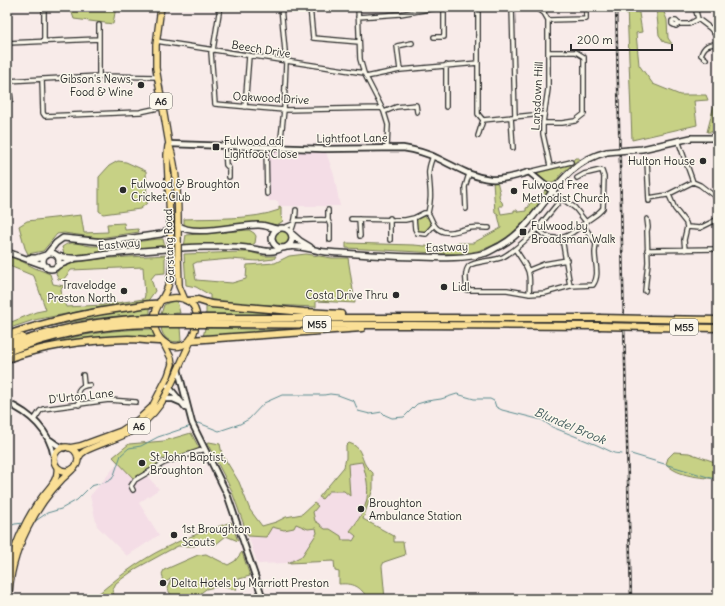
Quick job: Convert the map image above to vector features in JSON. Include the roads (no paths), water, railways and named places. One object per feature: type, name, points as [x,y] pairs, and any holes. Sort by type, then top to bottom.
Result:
[{"type":"highway","name":"M55","points":[[187,300],[198,300],[211,304],[304,312],[424,317]]},
{"type":"highway","points":[[7,335],[38,325],[90,313],[159,303]]},
{"type":"highway","name":"M55","points":[[206,321],[424,317],[718,320]]},
{"type":"highway","name":"M55","points":[[7,341],[67,325],[95,320],[718,328]]},
{"type":"highway","name":"M55","points":[[7,346],[56,330],[112,320]]},
{"type":"highway","name":"M55","points":[[7,352],[40,341],[84,330],[150,321]]},
{"type":"highway","name":"M55","points":[[191,340],[309,331],[429,325]]},
{"type":"highway","points":[[7,358],[41,349],[87,342],[128,339],[162,342]]},
{"type":"main road","name":"Garstang Road","points":[[161,7],[156,42],[157,77],[172,154],[177,195],[179,286],[187,300]]},
{"type":"main road","points":[[552,191],[568,173],[581,162],[607,152],[642,149],[691,138],[718,138]]},
{"type":"main road","name":"Garstang Road","points":[[159,303],[167,289],[170,279],[172,256],[167,154],[169,144]]},
{"type":"main road","name":"Eastway","points":[[57,255],[63,258],[77,258],[137,252],[246,247],[258,250],[274,251],[298,246],[316,251],[385,256],[446,258],[469,257],[488,252],[509,241],[526,226],[552,191]]},
{"type":"main road","points":[[178,236],[182,232],[189,230],[230,229],[258,225],[280,228],[291,233],[293,239],[292,243],[285,248],[277,247],[269,232],[258,225]]},
{"type":"main road","points":[[178,226],[189,230]]},
{"type":"main road","points":[[258,250],[265,250],[272,245],[273,233],[280,228]]},
{"type":"main road","points":[[46,266],[44,262],[46,255],[56,243],[63,238],[104,242],[161,234],[170,230]]},
{"type":"main road","name":"Eastway","points":[[291,233],[300,241],[316,251]]},
{"type":"main road","points":[[161,234],[171,241]]},
{"type":"main road","points":[[7,252],[51,268],[57,267],[59,261],[55,249],[56,243]]},
{"type":"main road","points":[[26,258],[36,258],[51,253],[57,255]]},
{"type":"main road","name":"Eastway","points":[[57,267],[77,258]]},
{"type":"main road","points":[[159,303],[174,298],[187,300]]},
{"type":"main road","name":"A6","points":[[9,599],[11,574],[22,540],[36,513],[56,486],[76,466],[81,454],[122,436],[136,428],[150,417],[165,399],[196,328],[197,316],[194,306],[187,300]]},
{"type":"main road","name":"A6","points":[[54,457],[58,451],[66,448],[80,446],[114,435],[139,419],[154,404],[165,383],[172,364],[171,358],[157,334],[154,321],[155,312],[159,303]]},
{"type":"main road","points":[[162,342],[177,346],[191,340]]},
{"type":"main road","points":[[66,448],[75,452],[78,459]]},
{"type":"main road","points":[[7,575],[12,557],[29,516],[56,479],[57,466],[54,457]]},
{"type":"main road","points":[[57,466],[62,470],[72,470]]},
{"type":"street","points":[[44,7],[44,41]]},
{"type":"street","points":[[213,50],[220,7]]},
{"type":"street","points":[[280,147],[284,110],[286,62],[281,9],[308,7],[313,38],[359,42]]},
{"type":"street","points":[[358,7],[360,59],[365,75],[384,112],[388,125],[387,147]]},
{"type":"street","points":[[358,17],[400,14],[443,7],[444,37],[434,37]]},
{"type":"street","points":[[478,7],[478,114],[483,120]]},
{"type":"street","points":[[512,7],[513,148]]},
{"type":"street","points":[[536,7],[544,13],[548,20],[586,18],[586,7]]},
{"type":"street","points":[[695,7],[698,19],[710,28],[718,37],[718,46],[710,44],[703,48],[701,55],[706,59]]},
{"type":"street","points":[[679,24],[689,24],[698,19]]},
{"type":"street","name":"Lansdown Hill","points":[[548,20],[548,89],[542,123],[550,166]]},
{"type":"street","points":[[99,25],[99,76]]},
{"type":"street","points":[[7,43],[99,39]]},
{"type":"street","name":"Beech Drive","points":[[156,42],[365,75],[446,65],[478,63]]},
{"type":"street","points":[[400,70],[397,46],[412,43]]},
{"type":"street","name":"Oakwood Drive","points":[[213,50],[211,52],[215,104],[284,110],[381,108]]},
{"type":"street","points":[[542,123],[562,123],[575,121],[584,114],[584,57],[576,52],[548,52]]},
{"type":"street","points":[[245,107],[248,56]]},
{"type":"street","points":[[446,65],[446,106]]},
{"type":"street","points":[[11,100],[8,81],[99,76],[157,77]]},
{"type":"street","points":[[42,79],[44,116],[140,112],[163,107]]},
{"type":"street","points":[[384,112],[396,107],[416,105],[417,112]]},
{"type":"street","points":[[483,120],[543,114]]},
{"type":"street","points":[[478,136],[483,120]]},
{"type":"street","points":[[678,140],[693,182],[700,185],[718,199]]},
{"type":"street","name":"Lightfoot Lane","points":[[169,144],[323,149],[387,147],[415,150],[433,156],[469,174],[492,179],[508,178],[550,166],[571,162]]},
{"type":"street","points":[[225,146],[226,164],[229,168],[228,175]]},
{"type":"street","points":[[266,147],[267,194]]},
{"type":"street","points":[[433,156],[429,166],[431,193],[428,213],[434,225],[438,229],[445,232],[453,233],[468,228],[489,228]]},
{"type":"street","points":[[647,161],[649,200],[668,195],[693,182]]},
{"type":"street","points":[[537,229],[549,238],[562,238],[571,235],[604,208],[604,177],[601,170],[584,174],[577,178]]},
{"type":"street","points":[[530,172],[575,208],[596,243],[595,252],[597,272],[595,282],[593,285],[570,286],[545,293],[529,294],[507,290],[467,290],[466,270],[471,264],[498,258],[515,249],[537,229],[558,204]]},
{"type":"street","points":[[466,209],[465,187],[469,174]]},
{"type":"street","points":[[668,195],[687,227],[684,240],[685,250]]},
{"type":"street","points":[[291,233],[293,224],[296,220],[296,210]]},
{"type":"street","points":[[328,210],[330,240]]},
{"type":"street","points":[[351,219],[390,218],[405,220],[428,213]]},
{"type":"street","points":[[390,218],[390,240]]},
{"type":"street","points":[[414,218],[417,233],[426,234],[434,225]]},
{"type":"street","points":[[359,219],[360,236]]},
{"type":"street","points":[[645,292],[648,262],[647,219]]},
{"type":"street","points":[[687,227],[700,228],[718,219]]},
{"type":"street","points":[[296,220],[328,220]]},
{"type":"street","points":[[280,228],[293,224]]},
{"type":"street","points":[[648,227],[654,227]]},
{"type":"street","points":[[562,238],[570,286]]},
{"type":"street","points":[[515,249],[529,270],[529,294]]},
{"type":"street","points":[[647,250],[718,249]]},
{"type":"street","points":[[529,270],[544,264],[566,260]]},
{"type":"street","points":[[178,369],[186,408],[192,425],[227,494],[263,599]]},
{"type":"street","points":[[83,375],[84,385]]},
{"type":"street","points":[[165,383],[186,408]]},
{"type":"street","points":[[78,405],[78,392],[80,387],[90,385]]},
{"type":"street","points":[[165,399],[175,399],[186,408]]},
{"type":"street","name":"D'Urton Lane","points":[[34,420],[43,409],[109,400],[136,402]]},
{"type":"street","points":[[7,403],[34,420],[49,439],[57,445],[66,448]]},
{"type":"street","points":[[49,439],[54,457]]},
{"type":"street","points":[[133,490],[131,486],[135,480],[164,463],[205,449]]},
{"type":"waterway","name":"Blundel Brook","points":[[196,424],[199,423],[219,431],[240,424],[249,419],[264,403],[282,395],[338,395],[354,401],[358,411],[370,414],[382,412],[392,418],[404,417],[417,404],[457,394],[474,399],[490,399],[494,401],[496,407],[502,410],[542,420],[552,427],[614,453],[622,454]]},
{"type":"waterway","name":"Blundel Brook","points":[[34,522],[47,513],[61,509],[77,500],[91,486],[112,479],[121,455],[129,448],[141,446],[158,437],[191,426]]},
{"type":"waterway","points":[[631,454],[718,480]]},
{"type":"waterway","points":[[7,527],[24,523]]},
{"type":"railway","points":[[616,7],[631,599]]},
{"type":"place","name":"Gibson's News, Food & Wine","points":[[141,85]]},
{"type":"place","name":"Fulwood adj Lightfoot Close","points":[[216,147]]},
{"type":"place","name":"Hulton House","points":[[703,161]]},
{"type":"place","name":"Fulwood & Broughton Cricket Club","points":[[123,190]]},
{"type":"place","name":"Fulwood Free Methodist Church","points":[[514,191]]},
{"type":"place","name":"Fulwood by Broadsman Walk","points":[[523,232]]},
{"type":"place","name":"Lidl","points":[[444,287]]},
{"type":"place","name":"Travelodge Preston North","points":[[124,291]]},
{"type":"place","name":"Costa Drive Thru","points":[[396,295]]},
{"type":"place","name":"St John Baptist, Broughton","points":[[142,463]]},
{"type":"place","name":"Broughton Ambulance Station","points":[[361,509]]},
{"type":"place","name":"1st Broughton Scouts","points":[[174,535]]},
{"type":"place","name":"Delta Hotels by Marriott Preston","points":[[163,583]]}]
